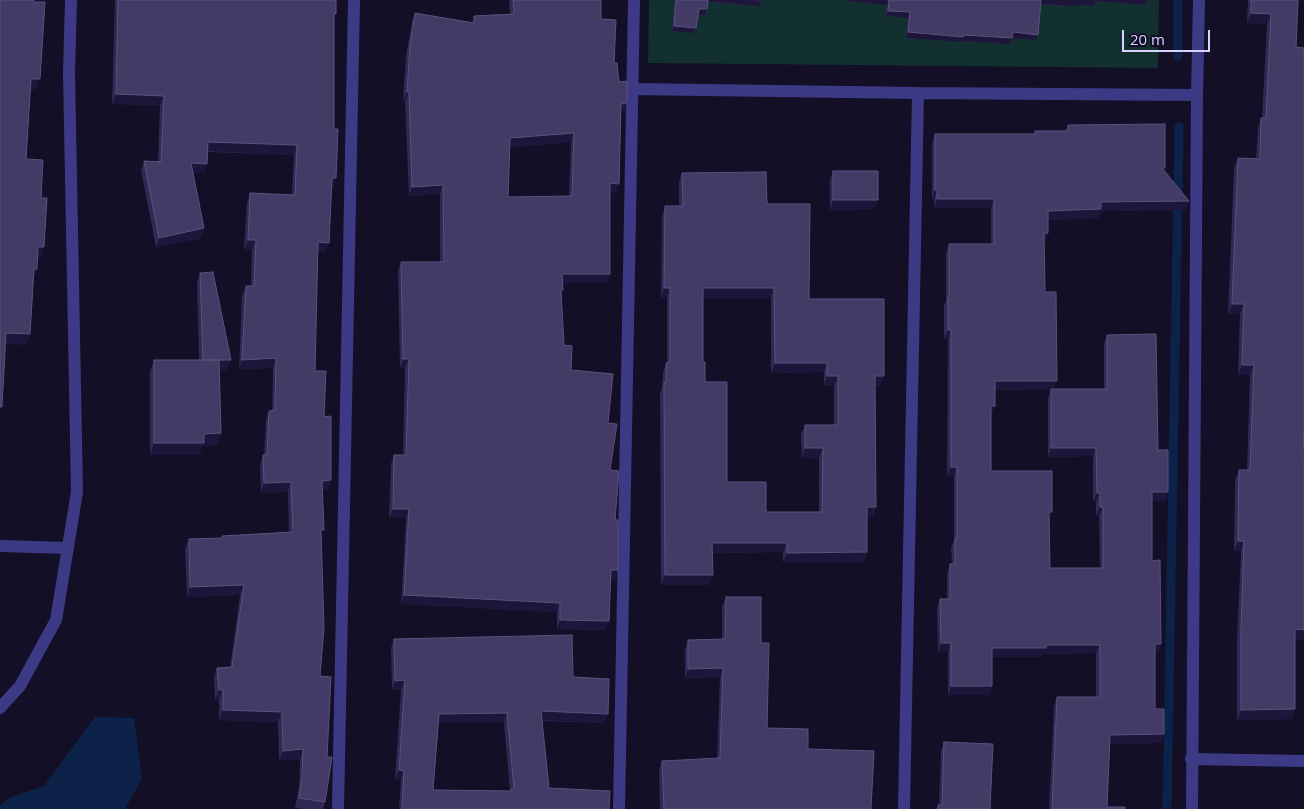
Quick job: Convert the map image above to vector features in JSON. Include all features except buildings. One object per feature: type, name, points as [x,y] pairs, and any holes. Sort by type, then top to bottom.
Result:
[{"type":"street","points":[[0,708],[20,686],[56,620],[77,492],[70,73],[71,0]]},
{"type":"street","points":[[338,809],[354,0]]},
{"type":"street","points":[[619,809],[634,0]]},
{"type":"street","points":[[1192,809],[1199,0]]},
{"type":"street","points":[[633,89],[1197,95]]},
{"type":"street","points":[[904,809],[918,93]]},
{"type":"street","points":[[0,546],[68,548]]},
{"type":"street","points":[[1191,760],[1304,762]]},
{"type":"green space","points":[[649,0],[1159,0],[1158,68],[648,63]]},
{"type":"water","points":[[95,717],[134,718],[142,779],[125,809],[0,809],[0,805],[11,797],[44,786]]},
{"type":"waterway","points":[[1178,0],[1178,56]]},
{"type":"waterway","points":[[1167,809],[1179,127]]}]
